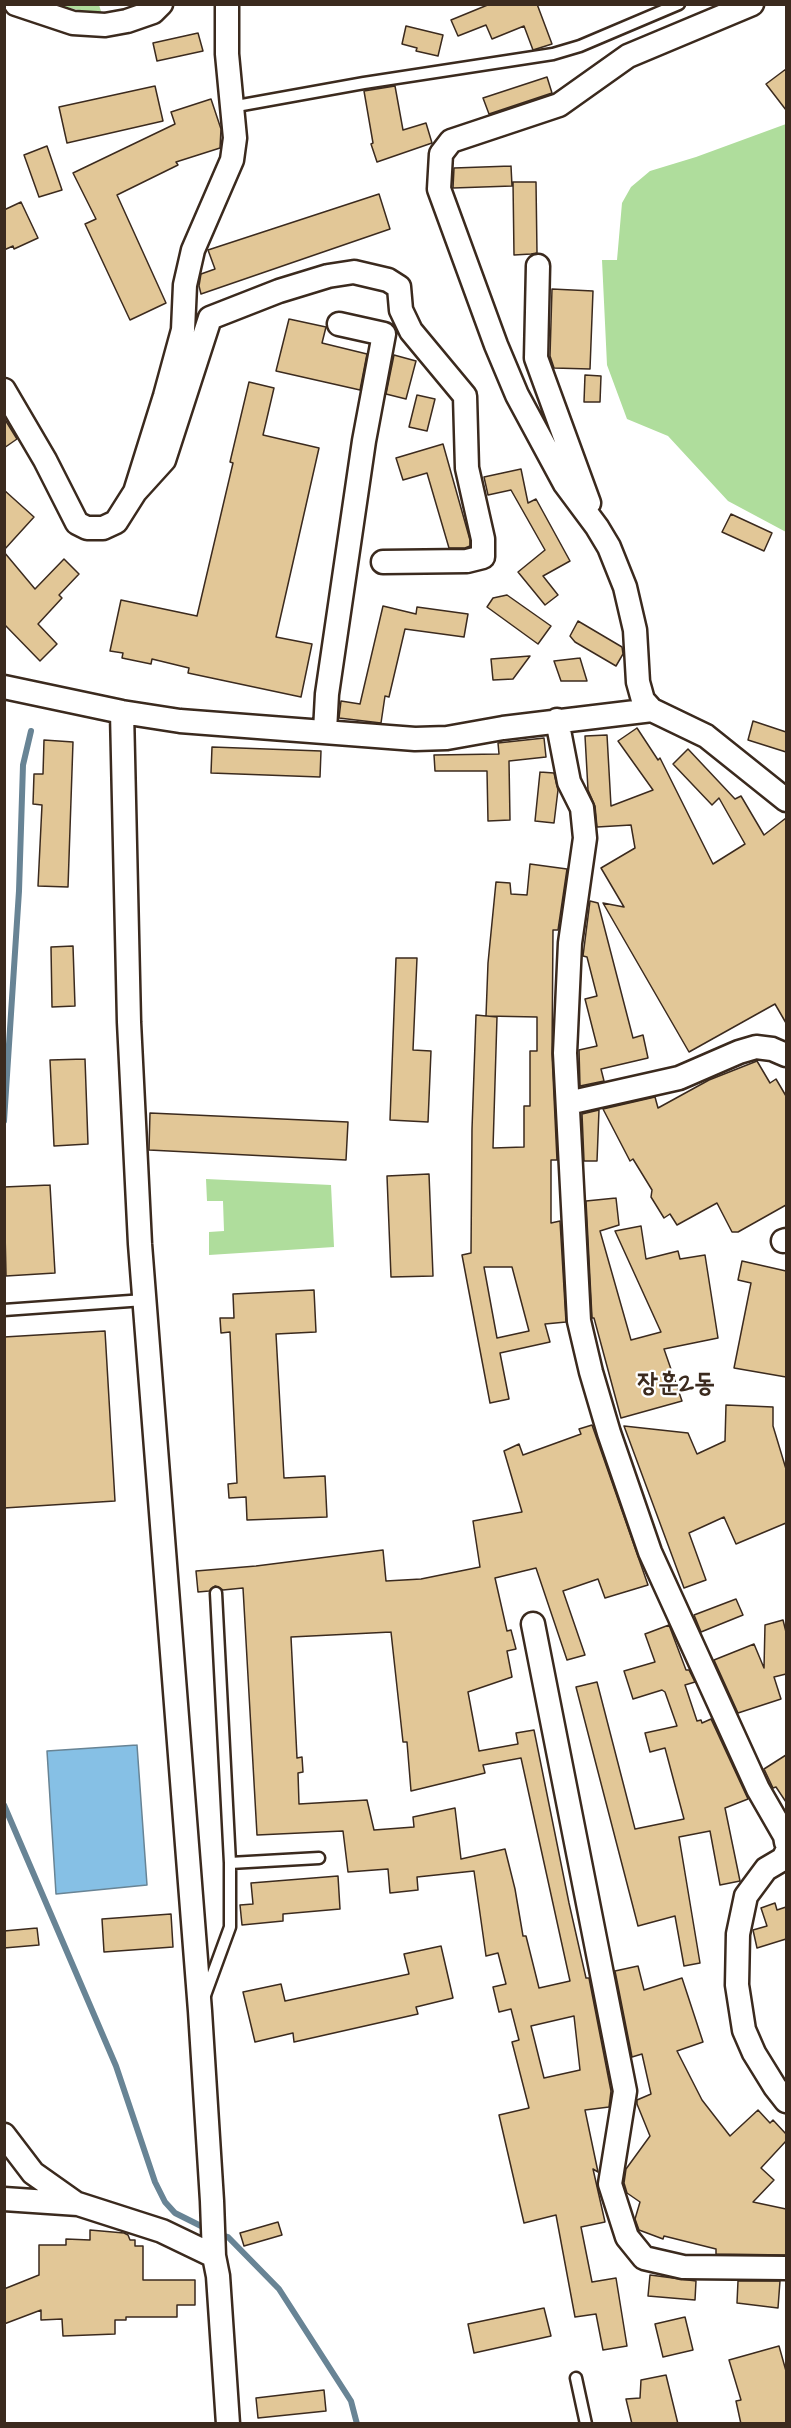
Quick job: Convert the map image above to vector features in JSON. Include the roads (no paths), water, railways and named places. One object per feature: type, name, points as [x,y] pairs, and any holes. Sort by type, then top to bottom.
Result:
[{"type":"street","points":[[16,4],[74,23],[105,25],[127,21],[153,12],[161,4]]},
{"type":"street","points":[[135,492],[183,330],[185,285],[194,250],[232,160],[235,138],[231,107],[226,4]]},
{"type":"street","points":[[752,4],[628,56],[559,105],[451,141],[441,154],[439,189],[512,385],[566,484],[609,547],[628,596],[635,630],[638,682],[643,700],[652,710],[706,736],[786,800]]},
{"type":"street","points":[[537,266],[536,358],[597,527]]},
{"type":"street","points":[[4,390],[45,460],[77,523],[87,528],[103,528],[116,522],[135,492],[164,460],[210,318],[279,291],[328,276],[354,272],[388,280],[399,287],[401,310],[411,330],[465,396],[467,468],[483,538],[483,557],[467,561],[383,562]]},
{"type":"street","points":[[326,731],[327,694],[359,474],[384,334],[339,324]]},
{"type":"street","points":[[4,687],[122,712],[180,721],[415,739],[447,738],[557,720],[652,710]]},
{"type":"street","points":[[122,712],[129,1010],[144,1300],[200,2011],[213,2239],[218,2276],[228,2424]]},
{"type":"street","points":[[557,720],[569,782],[582,808],[585,837],[570,943],[564,1053],[579,1321],[591,1372],[650,1552],[753,1778],[785,1836],[786,1842]]},
{"type":"street","points":[[568,1103],[679,1078],[756,1047],[786,1054]]},
{"type":"street","points":[[533,1624],[625,2091],[610,2184],[627,2237],[644,2258],[682,2267],[786,2268]]},
{"type":"street","points":[[786,1853],[783,1859],[766,1869],[746,1896],[738,1934],[737,1985],[744,2030],[754,2053],[786,2101]]},
{"type":"street","points":[[4,2135],[33,2174],[78,2204],[162,2231],[213,2239]]},
{"type":"street","points":[[4,2199],[78,2204]]},
{"type":"lane","points":[[231,107],[364,82],[553,54],[580,46],[679,4]]},
{"type":"lane","points":[[4,1310],[144,1300]]},
{"type":"lane","points":[[200,2011],[230,1927],[230,1863],[216,1593]]},
{"type":"lane","points":[[230,1863],[319,1858]]},
{"type":"lane","points":[[576,2378],[586,2424]]},
{"type":"water","points":[[137,1745],[147,1885],[56,1894],[47,1751]]},
{"type":"waterway","points":[[4,1121],[19,891],[23,765],[31,731]]},
{"type":"waterway","points":[[4,1805],[116,2066],[155,2182],[165,2202],[175,2213],[209,2230]]},
{"type":"waterway","points":[[218,2234],[228,2237],[279,2289],[351,2401],[357,2424]]},
{"type":"district","name":"장훈2동","points":[[676,1386]]}]
